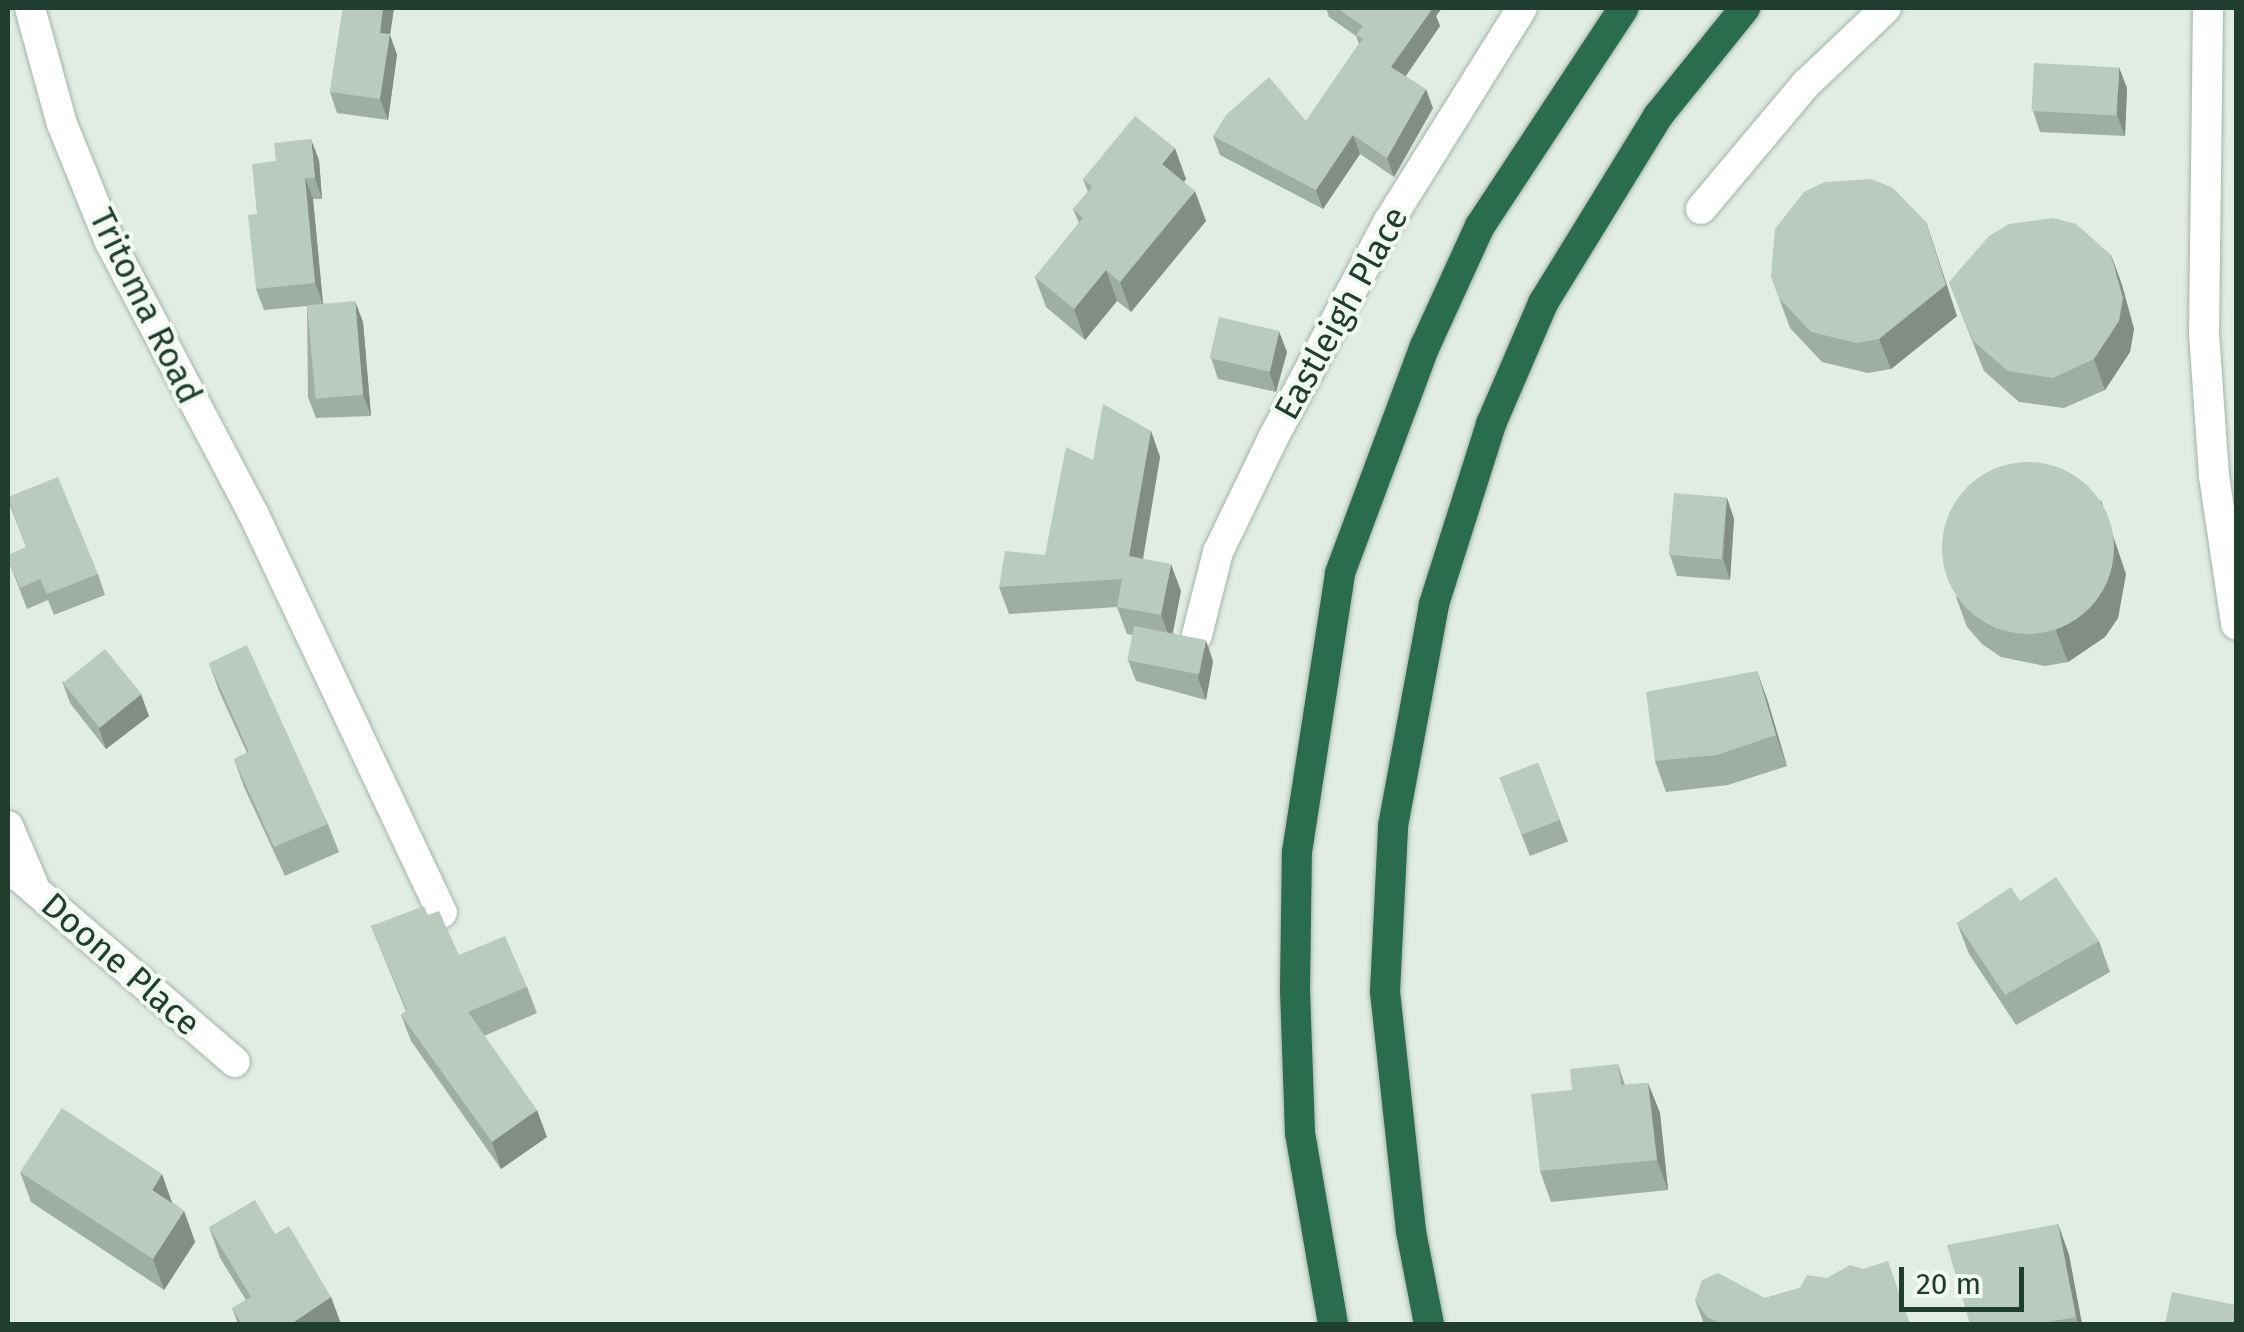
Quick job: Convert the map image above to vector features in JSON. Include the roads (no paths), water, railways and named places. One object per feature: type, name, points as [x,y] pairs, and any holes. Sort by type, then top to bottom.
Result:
[{"type":"highway","points":[[1333,1324],[1300,1133],[1294,989],[1298,852],[1340,573],[1425,346],[1480,226],[1624,8]]},
{"type":"highway","points":[[1429,1324],[1411,1231],[1384,992],[1392,826],[1434,604],[1486,439],[1543,303],[1658,116],[1745,8]]},
{"type":"street","name":"Tritoma Road","points":[[30,8],[62,124],[110,242],[289,593],[442,913]]},
{"type":"street","name":"Eastleigh Place","points":[[1196,635],[1218,552],[1273,438],[1389,221],[1522,8]]},
{"type":"street","points":[[1701,209],[1806,84],[1886,8]]},
{"type":"street","points":[[2208,8],[2204,332],[2214,476],[2236,624]]},
{"type":"street","points":[[8,826],[36,891]]},
{"type":"street","name":"Doone Place","points":[[8,867],[235,1062]]}]
